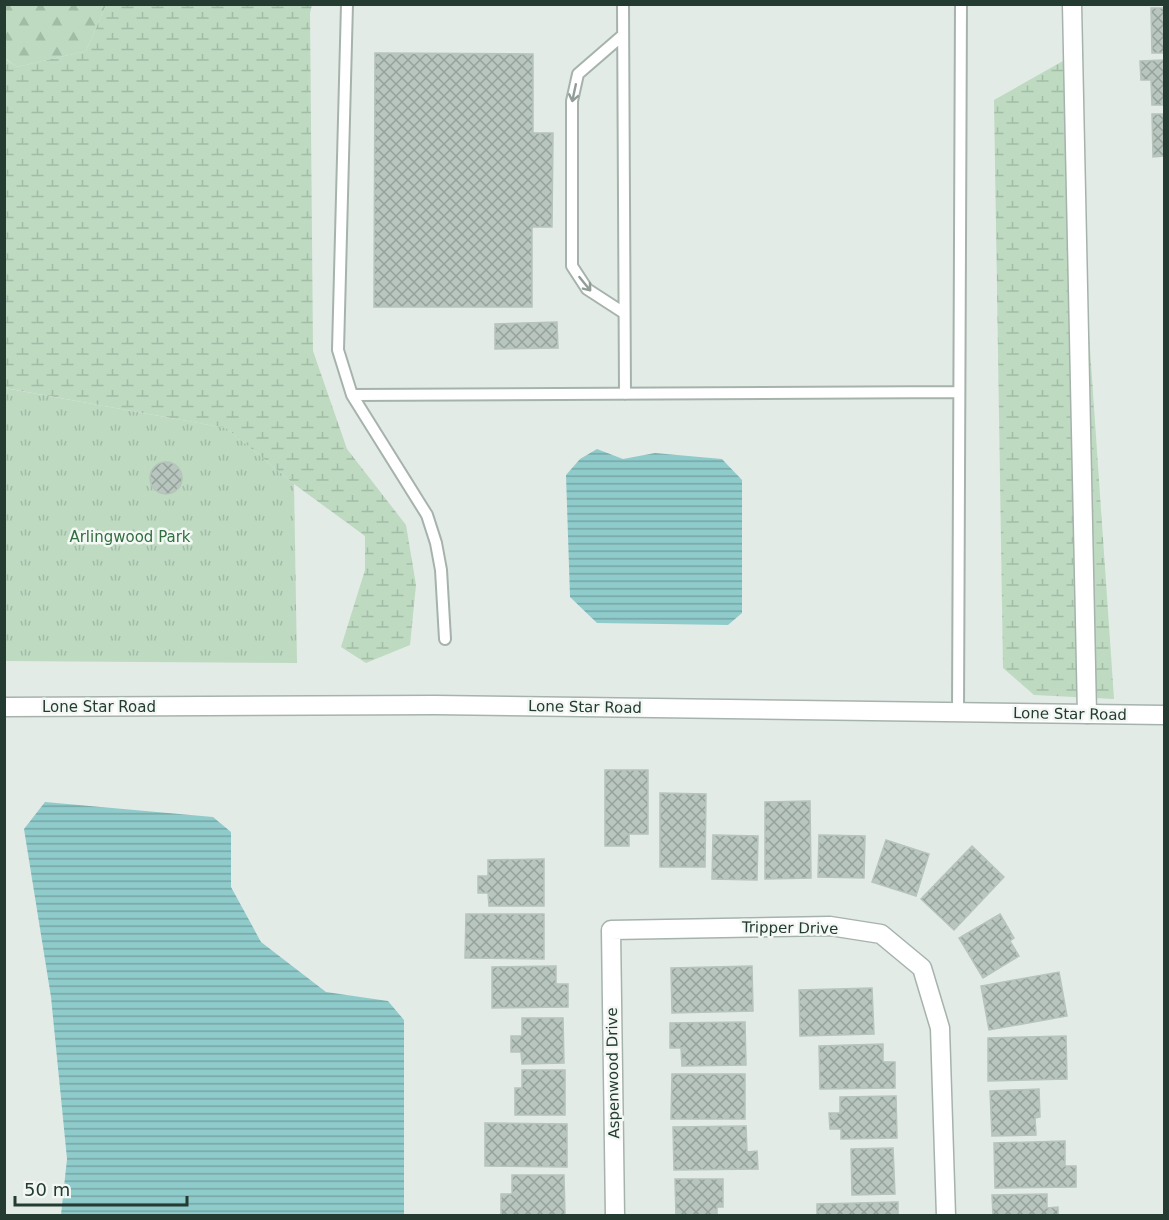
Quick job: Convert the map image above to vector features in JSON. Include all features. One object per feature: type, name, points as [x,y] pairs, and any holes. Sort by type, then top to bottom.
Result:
[{"type":"street","points":[[1072,4],[1087,714]]},
{"type":"street","name":"Lone Star Road","points":[[4,707],[435,705],[1164,715]]},
{"type":"street","name":"Tripper Drive","points":[[611,930],[830,926],[881,934],[922,968],[940,1028],[946,1215]]},
{"type":"street","name":"Aspenwood Drive","points":[[611,930],[615,1215]]},
{"type":"lane","points":[[346,4],[338,350],[352,395],[427,515],[436,543],[441,570],[445,639]]},
{"type":"lane","points":[[623,4],[625,394]]},
{"type":"lane","points":[[958,712],[961,4]]},
{"type":"lane","points":[[623,35],[578,74],[572,101],[572,266],[587,289],[624,313]]},
{"type":"lane","points":[[352,395],[959,392]]},
{"type":"green space","points":[[4,5],[106,5],[86,51],[17,67],[5,58]]},
{"type":"green space","points":[[106,5],[312,5],[310,13],[313,351],[347,449],[406,525],[416,585],[410,645],[366,663],[341,647],[365,570],[365,536],[294,484],[226,428],[5,388],[4,58],[17,67],[86,51]]},
{"type":"green space","points":[[1070,57],[1114,699],[1034,695],[1003,668],[994,100]]},
{"type":"green space","name":"Arlingwood Park","points":[[4,388],[226,428],[294,484],[297,663],[5,661]]},
{"type":"water","points":[[597,449],[623,459],[655,453],[722,459],[742,480],[742,613],[728,625],[597,623],[570,597],[566,475],[580,459]]},
{"type":"water","points":[[45,802],[213,817],[231,832],[231,887],[261,942],[326,992],[388,1001],[404,1020],[404,1215],[61,1215],[67,1159],[51,997],[24,829]]},
{"type":"building","points":[[1151,8],[1164,8],[1164,53],[1152,53]]},
{"type":"building","points":[[375,53],[533,54],[533,133],[553,133],[552,227],[532,227],[532,307],[374,307]]},
{"type":"building","points":[[1164,60],[1164,105],[1152,105],[1151,80],[1141,80],[1140,61]]},
{"type":"building","points":[[1152,114],[1164,114],[1164,156],[1153,157]]},
{"type":"building","points":[[557,322],[558,348],[495,349],[495,324]]},
{"type":"building","points":[[166,462],[177,467],[182,478],[177,489],[166,494],[155,489],[150,478],[155,467]]},
{"type":"building","points":[[605,770],[648,770],[648,834],[629,834],[629,846],[605,846]]},
{"type":"building","points":[[660,793],[706,794],[705,867],[660,867]]},
{"type":"building","points":[[810,801],[811,878],[765,879],[765,802]]},
{"type":"building","points":[[713,835],[758,836],[757,880],[712,879]]},
{"type":"building","points":[[819,835],[865,836],[864,878],[818,877]]},
{"type":"building","points":[[886,840],[929,854],[916,896],[872,882]]},
{"type":"building","points":[[972,846],[1004,877],[954,930],[921,899]]},
{"type":"building","points":[[544,859],[544,906],[489,906],[488,893],[478,893],[478,876],[488,876],[488,860]]},
{"type":"building","points":[[466,914],[544,914],[544,959],[465,958]]},
{"type":"building","points":[[1000,914],[1014,938],[1010,941],[1019,956],[983,978],[959,938]]},
{"type":"building","points":[[556,966],[556,984],[568,984],[568,1007],[492,1008],[492,967]]},
{"type":"building","points":[[752,966],[753,1011],[672,1013],[671,968]]},
{"type":"building","points":[[1059,972],[1067,1016],[989,1030],[981,986]]},
{"type":"building","points":[[872,988],[874,1034],[800,1036],[799,990]]},
{"type":"building","points":[[522,1018],[563,1018],[564,1063],[522,1064],[521,1052],[511,1052],[511,1036],[522,1036]]},
{"type":"building","points":[[745,1022],[746,1065],[682,1066],[681,1048],[670,1048],[670,1023]]},
{"type":"building","points":[[1066,1036],[1067,1079],[988,1081],[988,1038]]},
{"type":"building","points":[[883,1044],[883,1062],[895,1062],[895,1088],[820,1089],[819,1046]]},
{"type":"building","points":[[522,1070],[565,1070],[565,1115],[515,1115],[515,1088],[522,1088]]},
{"type":"building","points":[[672,1074],[745,1074],[745,1119],[671,1119]]},
{"type":"building","points":[[1039,1089],[1040,1117],[1035,1118],[1036,1135],[992,1136],[990,1091]]},
{"type":"building","points":[[896,1096],[897,1138],[841,1139],[841,1129],[830,1129],[829,1113],[840,1113],[840,1097]]},
{"type":"building","points":[[485,1123],[567,1124],[567,1167],[485,1166]]},
{"type":"building","points":[[746,1126],[747,1152],[757,1151],[758,1169],[674,1170],[673,1127]]},
{"type":"building","points":[[1065,1141],[1065,1166],[1076,1166],[1076,1187],[995,1188],[994,1143]]},
{"type":"building","points":[[893,1148],[895,1194],[852,1195],[851,1149]]},
{"type":"building","points":[[512,1175],[564,1175],[565,1216],[501,1216],[501,1194],[512,1194]]},
{"type":"building","points":[[675,1179],[723,1179],[723,1207],[717,1207],[717,1216],[676,1216]]},
{"type":"building","points":[[1047,1194],[1047,1208],[1058,1207],[1058,1216],[993,1216],[992,1195]]},
{"type":"building","points":[[898,1202],[898,1216],[817,1216],[817,1204]]}]
